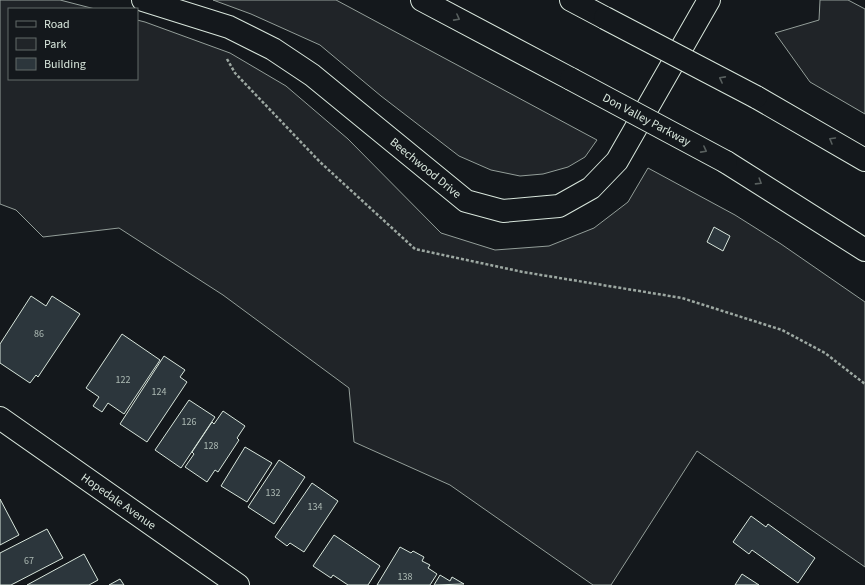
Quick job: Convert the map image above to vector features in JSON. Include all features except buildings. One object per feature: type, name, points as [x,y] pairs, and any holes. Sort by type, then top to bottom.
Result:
[{"type":"main road","name":"Beechwood Drive","points":[[143,0],[229,28],[273,49],[312,75],[466,201],[503,211],[559,206],[591,188],[617,161],[709,0]]},
{"type":"main road","name":"Don Valley Parkway","points":[[422,0],[726,162],[865,250]]},
{"type":"main road","points":[[571,0],[756,97],[865,160]]},
{"type":"main road","name":"Hopedale Avenue","points":[[0,418],[238,585]]},
{"type":"green space","points":[[0,0],[60,0],[91,8],[8,8],[8,80],[138,80],[138,20],[145,22],[230,53],[286,86],[348,139],[441,233],[495,250],[549,246],[594,228],[628,202],[648,168],[735,215],[781,244],[865,302],[865,567],[697,451],[611,585],[593,585],[450,485],[354,442],[349,388],[223,295],[119,228],[43,237],[16,210],[0,204]]},
{"type":"green space","points":[[213,0],[336,0],[597,140],[585,157],[568,167],[543,174],[520,176],[491,170],[459,156],[381,96],[320,45],[251,14]]},
{"type":"green space","points":[[820,0],[848,0],[865,9],[865,114],[810,82],[775,33],[819,20]]}]
